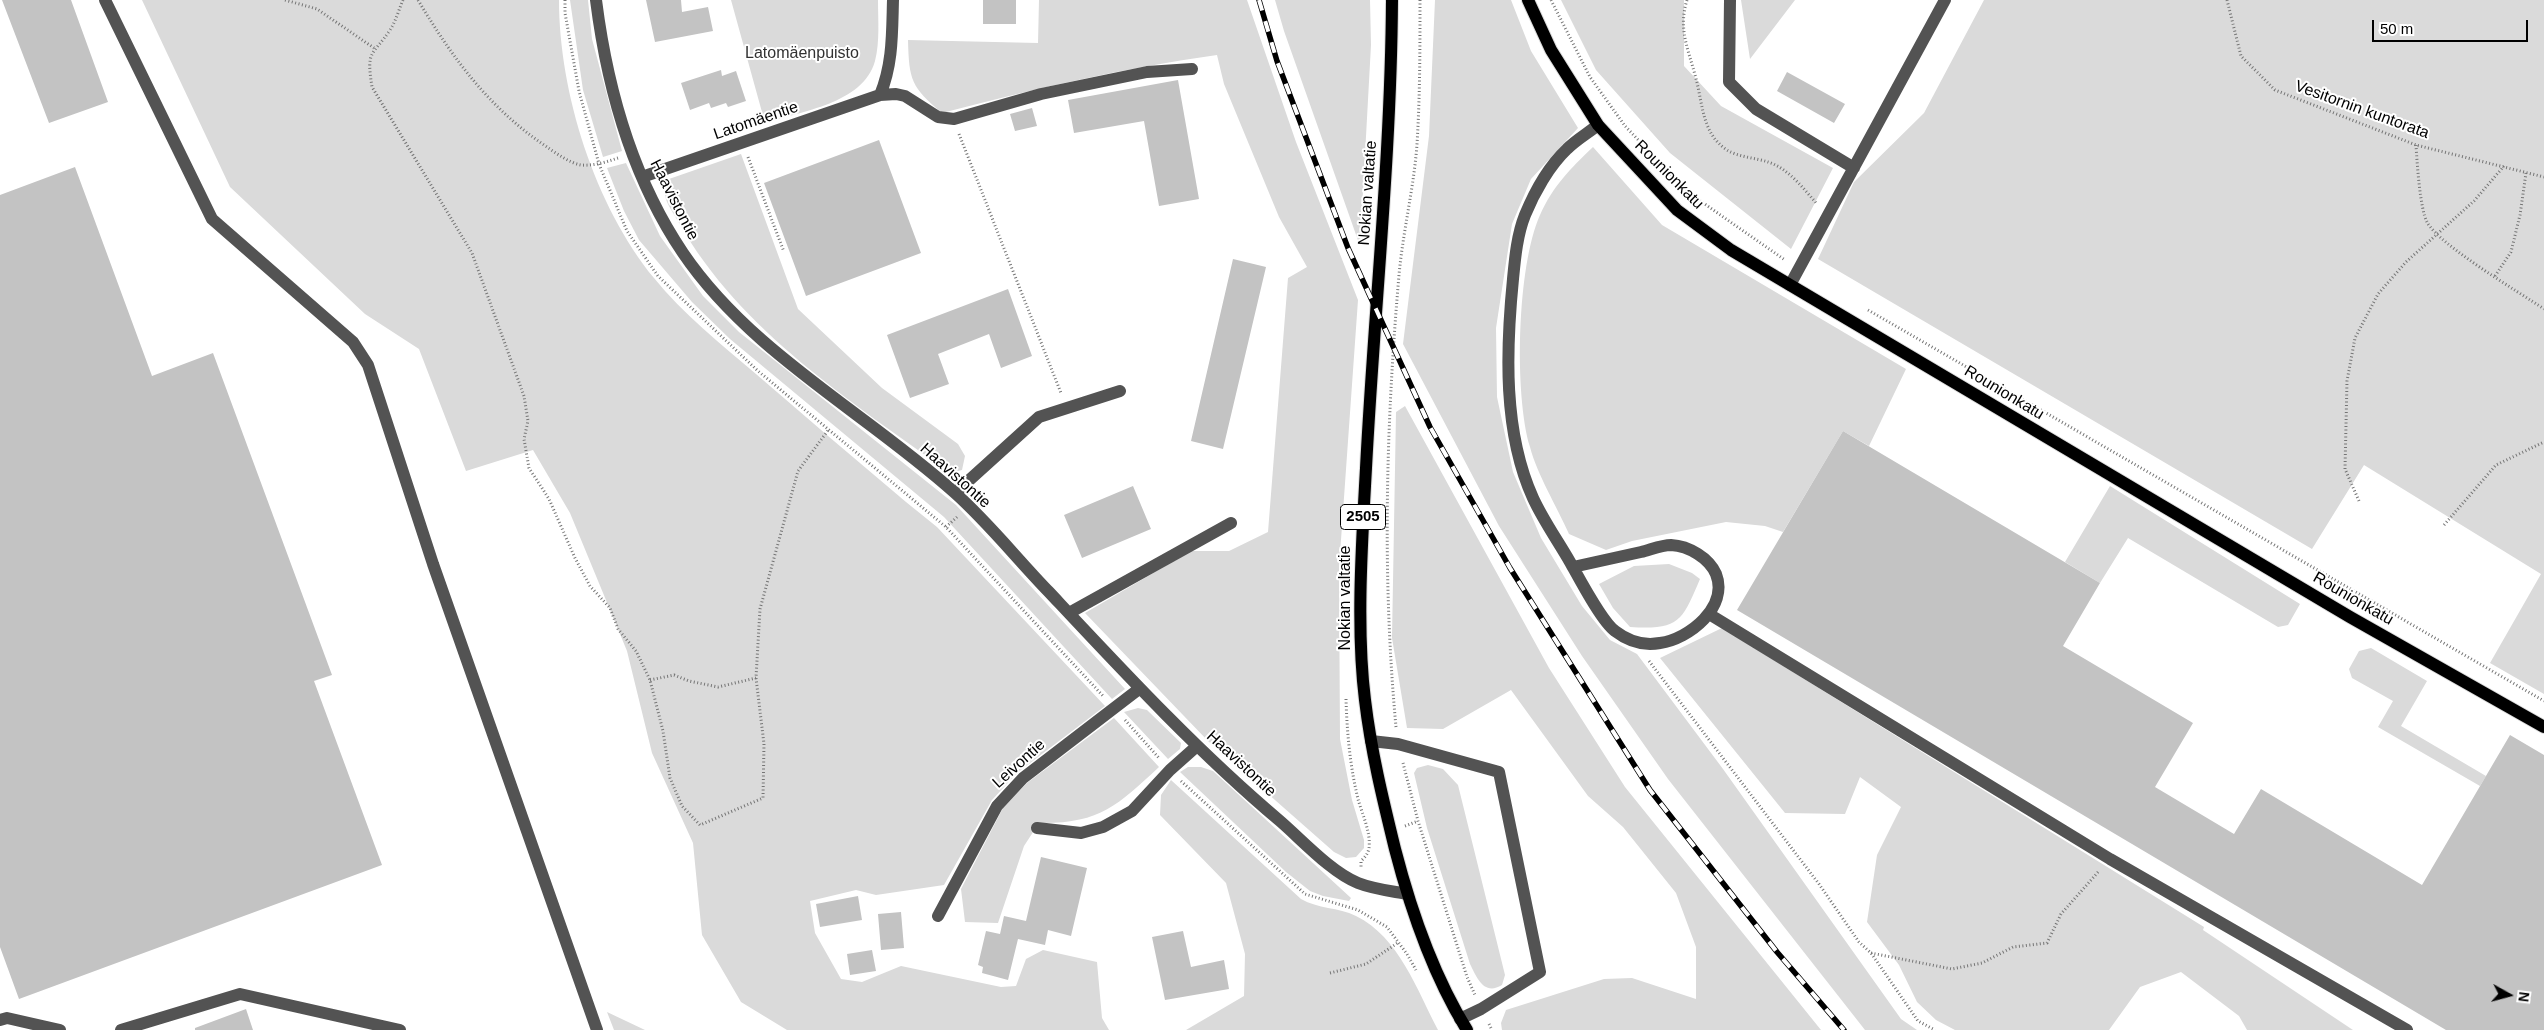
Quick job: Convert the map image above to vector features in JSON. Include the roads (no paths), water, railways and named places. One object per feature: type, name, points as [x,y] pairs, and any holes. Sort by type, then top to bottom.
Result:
[{"type":"main road","name":"Nokian valtatie","points":[[1392,0],[1385,204],[1372,348],[1363,518],[1361,627],[1364,698],[1379,786],[1407,894],[1426,945],[1460,1019],[1467,1030]]},
{"type":"main road","name":"Rounionkatu","points":[[1528,0],[1551,50],[1598,125],[1677,210],[1730,250],[2350,617],[2544,727]]},
{"type":"street","points":[[105,0],[212,219],[353,342],[368,365],[433,564],[597,1030]]},
{"type":"street","name":"Haavistontie","points":[[596,0],[601,37],[611,79],[642,177],[661,216],[682,252],[710,289],[743,324],[955,492],[1138,689],[1267,811],[1344,876],[1360,884],[1407,894]]},
{"type":"street","points":[[893,0],[892,48],[888,75],[880,95],[896,94],[905,96],[938,117],[954,119],[1050,92],[1148,72],[1192,69]]},
{"type":"street","points":[[1730,0],[1729,82],[1756,109],[1854,168]]},
{"type":"street","points":[[1790,285],[1945,0]]},
{"type":"street","name":"Latomäentie","points":[[642,177],[880,95]]},
{"type":"street","points":[[1573,567],[1670,546],[1690,550],[1707,560],[1716,576],[1717,598],[1709,614],[1686,635],[1660,643],[1636,643],[1613,630],[1573,567],[1533,498],[1518,451],[1511,406],[1510,307],[1516,252],[1525,216],[1543,180],[1566,150],[1598,125]]},
{"type":"street","points":[[955,492],[1039,416],[1120,391]]},
{"type":"street","points":[[1069,614],[1231,523]]},
{"type":"street","points":[[1709,614],[2110,859],[2408,1030]]},
{"type":"street","name":"Leivontie","points":[[938,916],[997,806],[1023,778],[1138,689]]},
{"type":"street","points":[[1371,741],[1398,744],[1499,772],[1540,972],[1460,1019]]},
{"type":"street","points":[[1037,828],[1081,833],[1103,827],[1132,811],[1170,770],[1197,746]]},
{"type":"street","points":[[121,1030],[240,994],[400,1030]]},
{"type":"street","points":[[0,1020],[7,1018],[60,1030]]},
{"type":"railway","points":[[1259,0],[1277,61],[1348,248],[1430,427],[1510,568],[1650,790],[1777,952],[1844,1030]]},
{"type":"park label","name":"Latomäenpuisto","points":[[802,54]]}]
